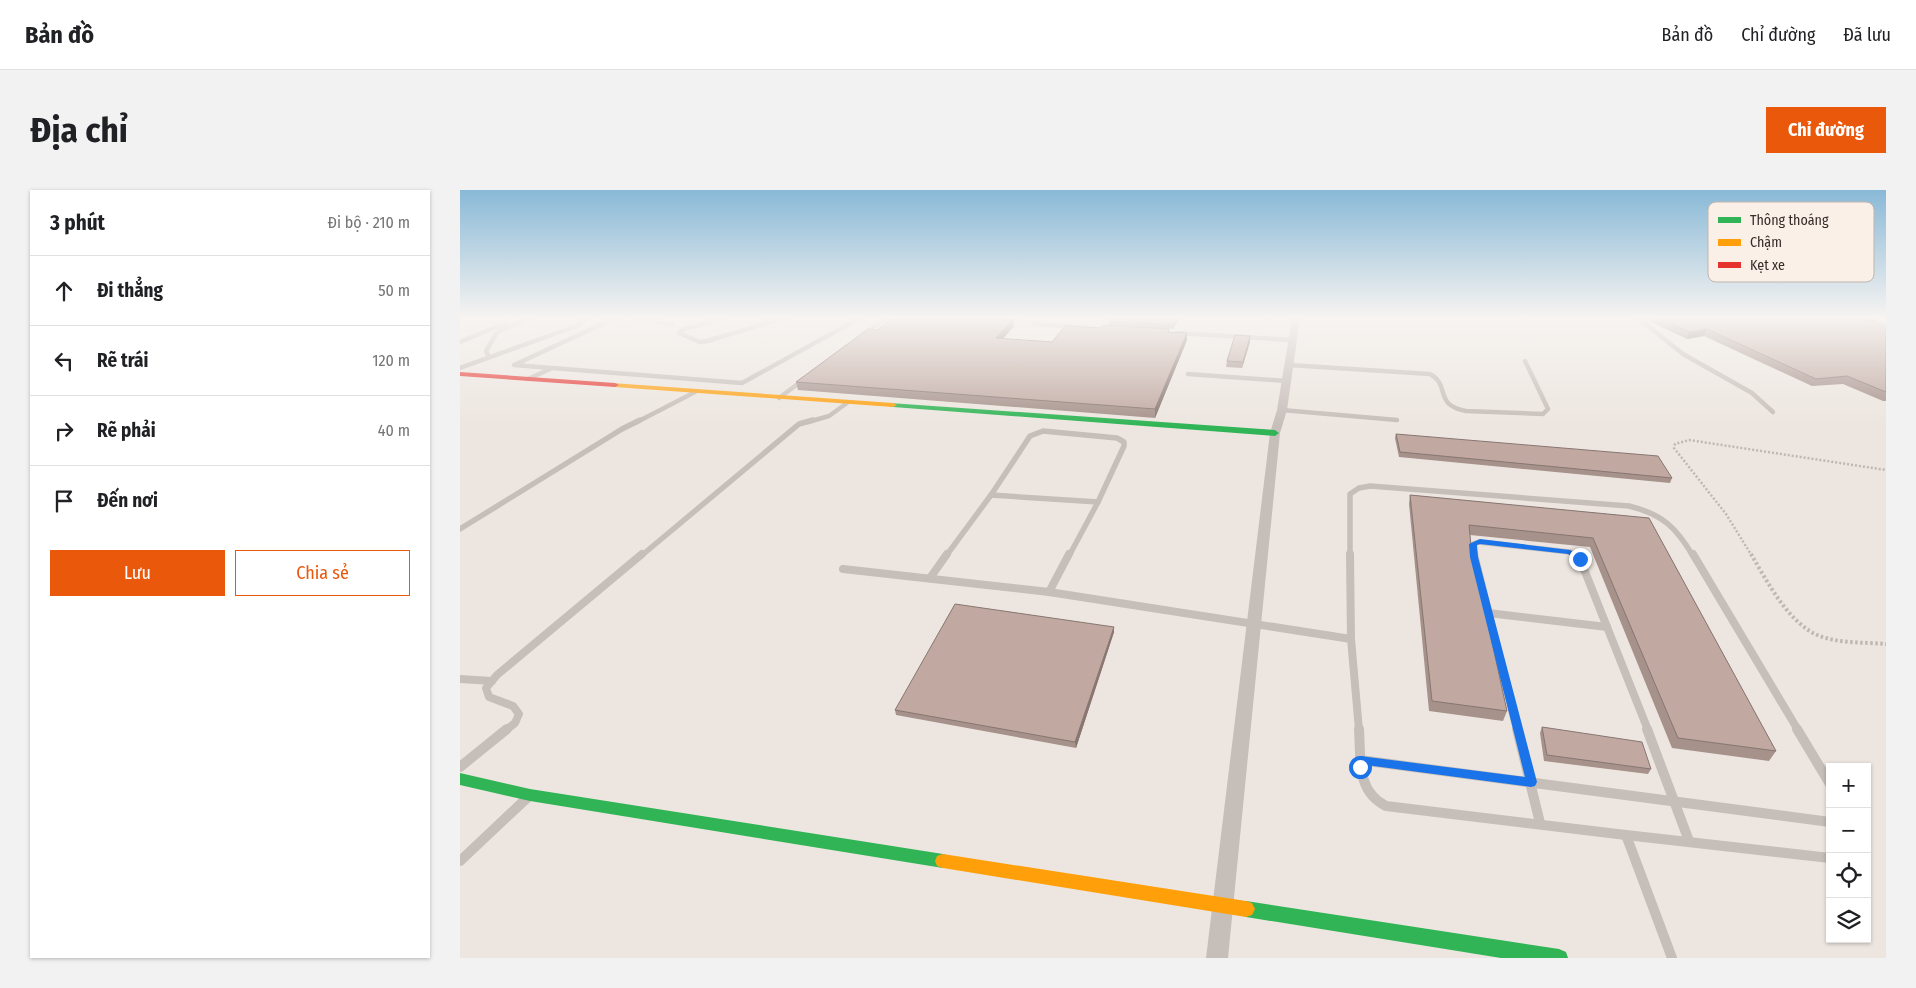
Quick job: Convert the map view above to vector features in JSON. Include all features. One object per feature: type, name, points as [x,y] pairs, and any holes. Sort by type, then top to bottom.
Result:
[{"type":"street","points":[[1217,958],[1275,433],[1282,410],[1290,354]]},
{"type":"street","points":[[460,374],[1275,433]]},
{"type":"street","points":[[460,779],[530,795],[1559,958]]},
{"type":"lane","points":[[460,368],[498,354]]},
{"type":"lane","points":[[538,354],[514,365],[733,383],[747,382],[797,354]]},
{"type":"lane","points":[[1683,354],[1758,396],[1773,412]]},
{"type":"lane","points":[[1289,365],[1430,374],[1436,376],[1441,383],[1447,403],[1454,408],[1466,411],[1542,414],[1548,409],[1525,361]]},
{"type":"lane","points":[[528,380],[550,368]]},
{"type":"lane","points":[[608,386],[628,374]]},
{"type":"lane","points":[[1188,374],[1286,380]]},
{"type":"lane","points":[[779,398],[809,375]]},
{"type":"lane","points":[[670,390],[688,379]]},
{"type":"lane","points":[[716,394],[733,383]]},
{"type":"lane","points":[[460,529],[622,429],[695,392]]},
{"type":"lane","points":[[460,766],[515,723],[519,714],[513,706],[489,697],[486,688],[496,675],[799,424],[829,416],[847,403]]},
{"type":"lane","points":[[1282,410],[1397,420]]},
{"type":"lane","points":[[930,578],[991,495],[1030,436],[1043,432],[1117,438],[1124,442],[1124,446],[1098,502],[1049,592]]},
{"type":"lane","points":[[1826,777],[1682,539],[1674,527],[1650,511],[1629,506],[1375,486],[1357,489],[1350,494],[1351,639],[1360,760],[1363,782],[1374,800],[1386,806],[1826,857]]},
{"type":"lane","points":[[991,495],[1098,502]]},
{"type":"lane","points":[[1540,823],[1474,557],[1473,544],[1480,542],[1570,552],[1580,559],[1676,802],[1689,840]]},
{"type":"lane","points":[[844,569],[1049,592],[1253,622],[1351,639]]},
{"type":"lane","points":[[1488,613],[1607,627]]},
{"type":"lane","points":[[460,679],[492,681]]},
{"type":"lane","points":[[1360,760],[1826,821]]},
{"type":"lane","points":[[460,861],[530,795]]},
{"type":"lane","points":[[1626,835],[1672,958]]},
{"type":"path","points":[[1886,470],[1690,440],[1675,444],[1674,448],[1726,514],[1771,585],[1794,617],[1804,627],[1826,637],[1886,644]]},
{"type":"building","points":[[834,354],[1178,354],[1155,409],[796,382]]},
{"type":"building","points":[[1229,354],[1245,354],[1243,362],[1227,361]]},
{"type":"building","points":[[1761,354],[1886,354],[1886,392],[1847,376],[1816,379]]},
{"type":"building","points":[[1396,434],[1658,456],[1672,478],[1400,452]]},
{"type":"building","points":[[1410,495],[1649,518],[1776,751],[1678,738],[1593,538],[1469,525],[1471,546],[1507,711],[1432,701]]},
{"type":"building","points":[[955,604],[1114,627],[1075,742],[895,710]]},
{"type":"building","points":[[1542,727],[1642,742],[1651,769],[1547,755]]},
{"type":"traffic: fast","points":[[893,405],[1275,433]]},
{"type":"traffic: fast","points":[[460,779],[530,795],[943,861]]},
{"type":"traffic: fast","points":[[1246,909],[1559,958]]},
{"type":"traffic: slow","points":[[615,385],[893,405]]},
{"type":"traffic: slow","points":[[943,861],[1246,909]]},
{"type":"traffic: jam","points":[[460,374],[615,385]]},
{"type":"route","points":[[1360,767],[1360,760],[1531,782],[1474,557],[1473,544],[1480,542],[1570,552],[1580,559]]}]
